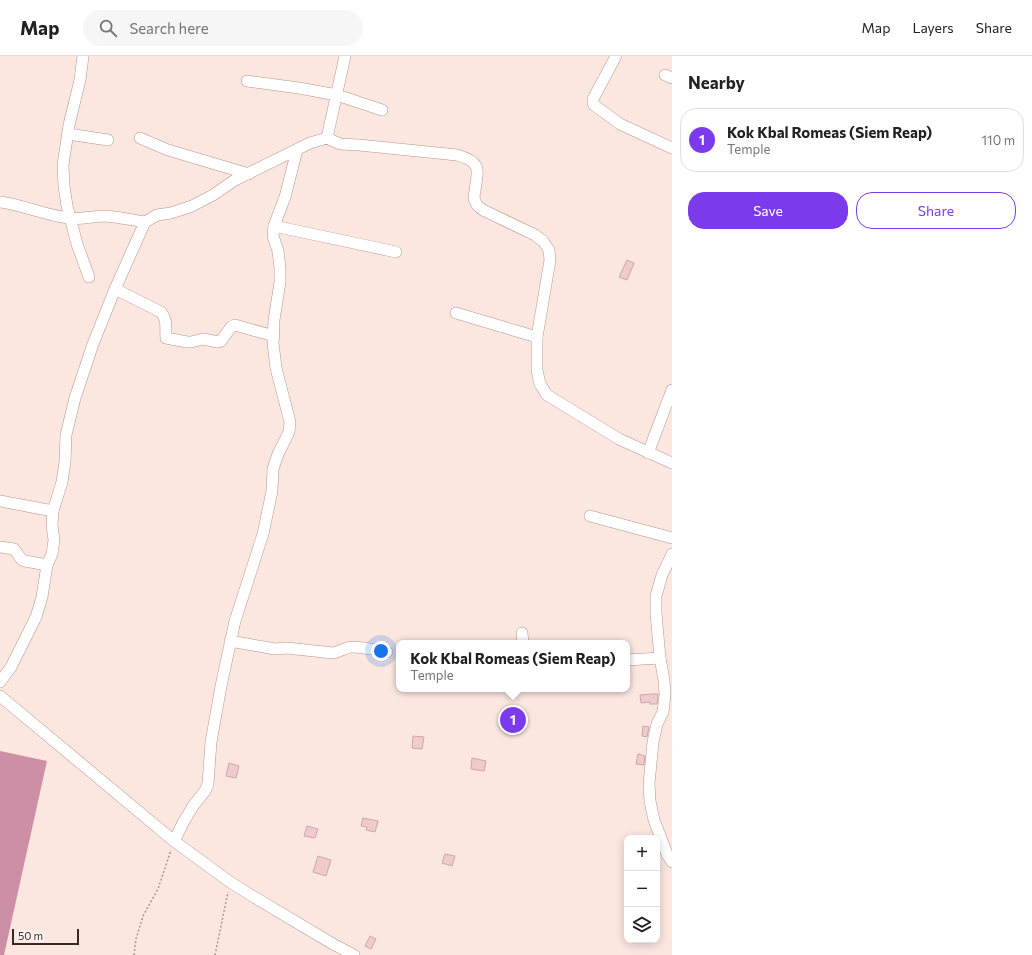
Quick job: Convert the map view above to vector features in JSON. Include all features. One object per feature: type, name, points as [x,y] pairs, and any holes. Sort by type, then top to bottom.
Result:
[{"type":"street","points":[[83,56],[80,80],[63,165],[67,206],[77,244],[89,277]]},
{"type":"street","points":[[327,138],[345,56]]},
{"type":"street","points":[[616,56],[593,99],[594,105],[620,124],[672,148]]},
{"type":"street","points":[[246,81],[337,95],[382,110]]},
{"type":"street","points":[[68,134],[108,140]]},
{"type":"street","points":[[140,138],[168,150],[249,174]]},
{"type":"street","points":[[0,682],[11,667],[36,617],[42,597],[47,564],[52,554],[54,540],[52,526],[53,511],[62,482],[65,462],[66,435],[75,398],[91,350],[115,289],[145,222],[157,215],[171,213],[192,206],[235,180],[310,143],[327,138],[340,144],[457,156],[467,158],[474,162],[477,167],[474,199],[476,204],[483,210],[535,235],[543,241],[549,250],[550,260],[537,337],[537,370],[540,384],[547,395],[619,439],[672,463]]},
{"type":"street","points":[[174,841],[183,823],[208,784],[211,742],[230,641],[235,621],[264,534],[272,491],[273,470],[278,454],[289,432],[290,422],[276,368],[273,343],[274,320],[280,282],[280,268],[274,236],[274,226],[285,197],[297,150]]},
{"type":"street","points":[[0,202],[70,218],[104,216],[145,222]]},
{"type":"street","points":[[274,226],[396,252]]},
{"type":"street","points":[[115,289],[161,312],[165,316],[167,322],[166,338],[191,342],[203,338],[218,342],[221,341],[231,327],[235,325],[274,336]]},
{"type":"street","points":[[456,313],[537,337]]},
{"type":"street","points":[[648,453],[672,390]]},
{"type":"street","points":[[0,501],[53,511]]},
{"type":"street","points":[[590,516],[672,538]]},
{"type":"street","points":[[0,547],[14,549],[22,560],[47,564]]},
{"type":"street","points":[[672,554],[662,575],[656,596],[660,658],[664,680],[664,706],[663,712],[657,724],[653,742],[649,784],[650,802],[654,820],[667,854],[672,862]]},
{"type":"street","points":[[230,641],[275,649],[287,648],[333,653],[351,647],[387,652]]},
{"type":"street","points":[[630,660],[660,658]]},
{"type":"street","points":[[0,696],[174,841],[230,882],[354,955]]},
{"type":"path","points":[[134,955],[136,939],[142,916],[158,889],[174,841]]},
{"type":"path","points":[[215,955],[230,882]]},
{"type":"shaded area","points":[[0,751],[47,761],[4,955],[0,955]]},
{"type":"building","points":[[627,260],[634,263],[627,280],[619,277]]},
{"type":"building","points":[[658,694],[657,704],[650,704],[650,702],[641,703],[640,695]]},
{"type":"building","points":[[643,726],[649,727],[647,737],[642,736]]},
{"type":"building","points":[[413,736],[424,737],[422,749],[412,748]]},
{"type":"building","points":[[638,754],[645,756],[644,765],[636,764]]},
{"type":"building","points":[[472,758],[486,761],[484,771],[471,769]]},
{"type":"building","points":[[229,763],[239,766],[236,778],[226,776]]},
{"type":"building","points":[[363,818],[378,821],[375,832],[366,830],[367,827],[361,826]]},
{"type":"building","points":[[307,826],[318,829],[315,838],[304,836]]},
{"type":"building","points":[[445,854],[455,856],[452,866],[442,863]]},
{"type":"building","points":[[318,856],[331,860],[326,876],[313,872]]},
{"type":"building","points":[[370,936],[376,939],[371,949],[365,946]]},
{"type":"place","name":"Kok Kbal Romeas (Siem Reap)","points":[[513,720]]}]
